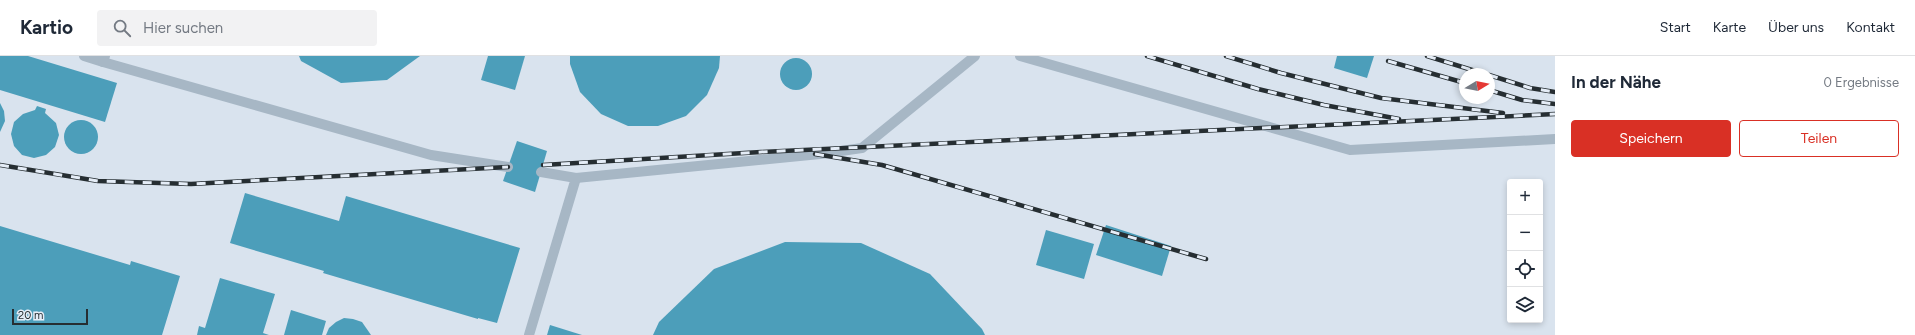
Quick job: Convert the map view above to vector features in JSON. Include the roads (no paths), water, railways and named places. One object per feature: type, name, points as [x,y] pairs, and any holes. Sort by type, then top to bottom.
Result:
[{"type":"lane","points":[[84,56],[104,59],[431,154],[508,167]]},
{"type":"lane","points":[[541,172],[576,178],[820,154],[862,148],[975,56]]},
{"type":"lane","points":[[1020,56],[1350,150],[1555,139]]},
{"type":"lane","points":[[528,335],[576,178]]},
{"type":"railway","points":[[1147,56],[1258,89],[1324,105],[1399,119]]},
{"type":"railway","points":[[1226,56],[1281,73],[1381,98],[1503,113]]},
{"type":"railway","points":[[1427,56],[1466,68]]},
{"type":"railway","points":[[1388,61],[1459,81]]},
{"type":"railway","points":[[1495,77],[1530,88],[1555,92]]},
{"type":"railway","points":[[1495,92],[1522,100],[1555,104]]},
{"type":"railway","points":[[543,165],[761,152],[1555,114]]},
{"type":"railway","points":[[815,154],[882,165],[1206,259]]},
{"type":"railway","points":[[0,165],[98,181],[191,184],[508,167]]}]
